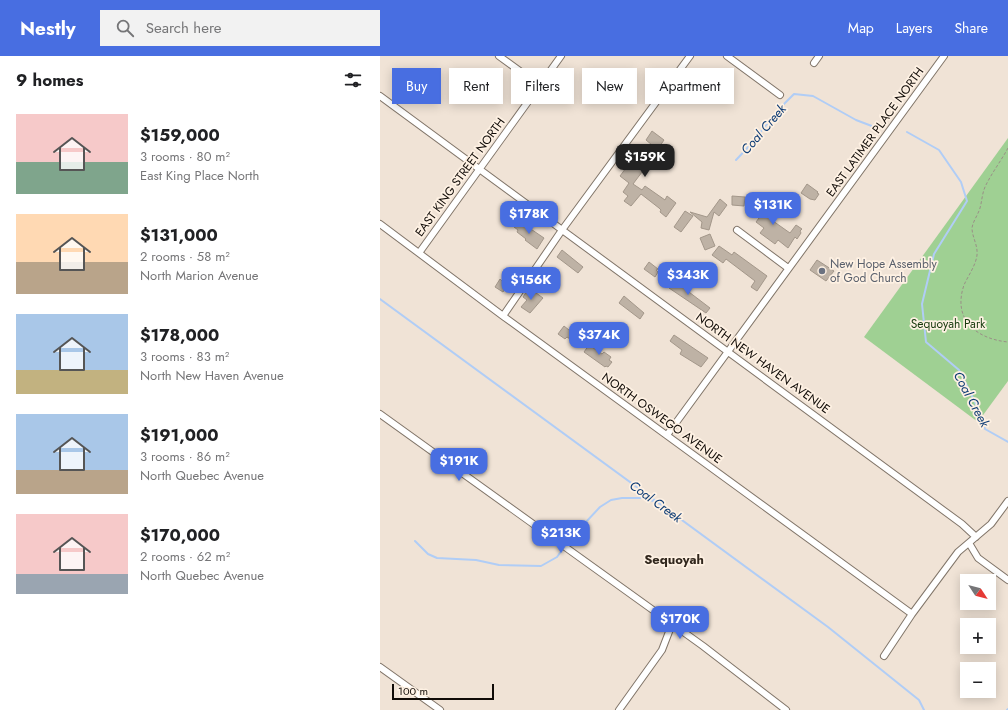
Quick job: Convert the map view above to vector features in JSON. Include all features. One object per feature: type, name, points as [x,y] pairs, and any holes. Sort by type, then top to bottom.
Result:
[{"type":"street","points":[[499,56],[516,68]]},
{"type":"street","name":"EAST KING STREET NORTH","points":[[552,68],[561,56]]},
{"type":"street","points":[[503,316],[562,230],[690,56]]},
{"type":"street","points":[[727,56],[780,95]]},
{"type":"street","points":[[814,63],[819,56]]},
{"type":"street","name":"EAST LATIMER PLACE NORTH","points":[[667,435],[944,56]]},
{"type":"street","name":"NORTH NEW HAVEN AVENUE","points":[[380,96],[962,524],[976,537]]},
{"type":"street","name":"EAST KING STREET NORTH","points":[[418,253],[526,104]]},
{"type":"street","name":"NORTH OSWEGO AVENUE","points":[[380,224],[503,316],[912,614]]},
{"type":"street","points":[[737,230],[788,268]]},
{"type":"street","points":[[380,414],[703,646],[786,710]]},
{"type":"street","points":[[884,656],[912,614],[958,552],[991,524],[1008,501]]},
{"type":"street","points":[[969,543],[978,558],[1008,580]]},
{"type":"street","points":[[619,710],[662,650],[672,624]]},
{"type":"street","points":[[380,667],[440,710]]},
{"type":"path","points":[[1008,148],[984,188],[980,208],[972,226],[972,232],[977,247],[977,256],[964,286],[961,301],[964,317],[975,331],[988,338],[1008,342]]},
{"type":"green space","name":"Sequoyah Park","points":[[1008,138],[1008,381],[978,422],[864,337]]},
{"type":"building","points":[[652,131],[664,140],[633,184],[642,190],[645,186],[665,200],[667,196],[676,203],[666,217],[660,212],[661,210],[659,208],[641,194],[631,206],[624,201],[628,196],[623,192],[629,183],[620,176],[638,152],[644,156],[652,145],[646,140]]},
{"type":"building","points":[[807,184],[819,194],[815,200],[810,199],[801,193]]},
{"type":"building","points":[[732,196],[745,197],[744,206],[732,205]]},
{"type":"building","points":[[759,198],[763,202],[760,206],[772,217],[771,219],[773,221],[790,233],[796,225],[802,229],[797,239],[795,237],[788,248],[778,240],[775,244],[760,233],[764,228],[756,222],[759,218],[746,209],[752,201],[755,203]]},
{"type":"building","points":[[720,199],[727,205],[719,216],[714,212],[709,230],[701,228],[702,222],[690,212],[707,217]]},
{"type":"building","points":[[685,211],[693,216],[681,232],[674,227]]},
{"type":"building","points":[[519,221],[544,238],[537,249],[517,232],[518,230],[514,227]]},
{"type":"building","points":[[710,234],[715,246],[705,250],[700,238]]},
{"type":"building","points":[[719,246],[732,255],[734,252],[767,276],[757,291],[751,287],[755,281],[726,259],[723,263],[712,255]]},
{"type":"building","points":[[562,250],[583,267],[578,273],[557,257]]},
{"type":"building","name":"New Hope Assembly of God Church","points":[[817,260],[834,271],[826,281],[810,270]]},
{"type":"building","points":[[649,262],[658,269],[656,270],[658,272],[655,277],[644,269]]},
{"type":"building","points":[[506,276],[511,280],[503,292],[495,287],[500,279],[502,281]]},
{"type":"building","points":[[675,280],[680,284],[681,282],[687,286],[685,289],[710,308],[706,313],[669,288]]},
{"type":"building","points":[[532,290],[543,298],[530,313],[521,307],[527,300],[523,297],[527,291],[530,293]]},
{"type":"building","points":[[624,296],[644,313],[640,319],[619,303]]},
{"type":"building","points":[[564,326],[574,334],[570,339],[567,337],[565,339],[558,334]]},
{"type":"building","points":[[674,335],[708,358],[701,367],[680,354],[682,350],[670,341]]},
{"type":"building","points":[[589,345],[602,354],[604,352],[611,357],[609,360],[612,362],[608,367],[605,367],[584,352]]},
{"type":"waterway","name":"Coal Creek","points":[[736,160],[779,109],[794,94],[813,96],[856,120],[877,128]]},
{"type":"waterway","name":"Coal Creek","points":[[907,132],[939,150],[961,182],[967,201],[934,254],[922,304],[926,342],[959,370],[975,402],[985,429],[1008,442]]},
{"type":"waterway","name":"Coal Creek","points":[[380,299],[828,627],[919,700],[924,710]]},
{"type":"waterway","points":[[415,541],[428,554],[437,558],[476,560],[499,565],[541,566],[557,557],[570,539],[600,507],[611,500],[622,498],[642,498],[657,502]]},
{"type":"place","name":"New Hope Assembly of God Church","points":[[822,271]]},
{"type":"district","name":"Sequoyah","points":[[674,559]]}]
